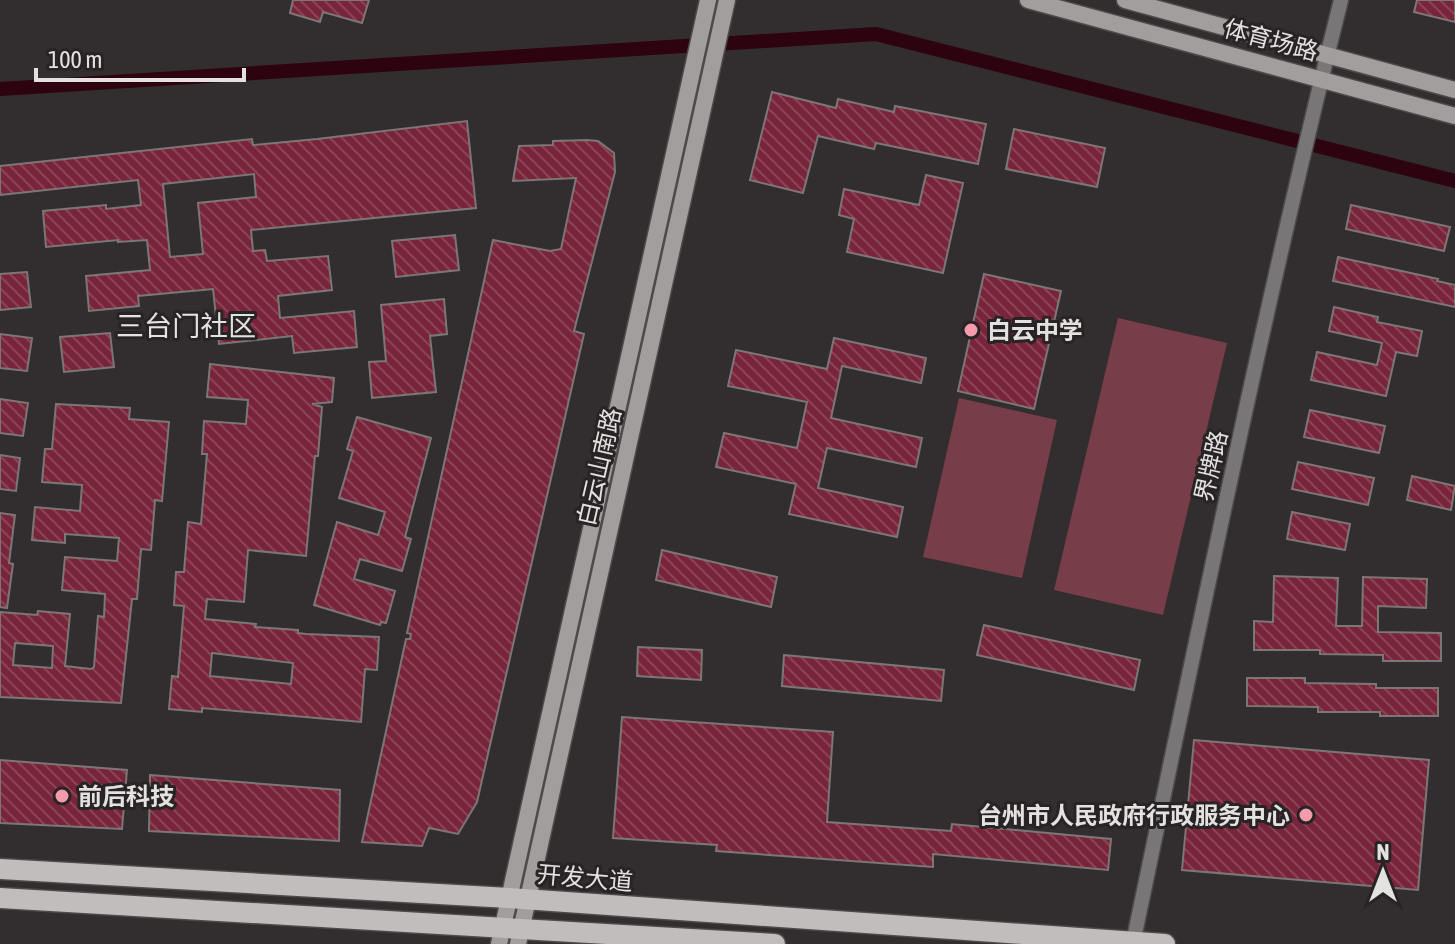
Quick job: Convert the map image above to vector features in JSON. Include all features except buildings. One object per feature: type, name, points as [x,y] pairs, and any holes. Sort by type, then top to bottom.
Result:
[{"type":"main road","name":"白云山南路","points":[[510,936],[708,0]]},
{"type":"main road","name":"白云山南路","points":[[518,899],[727,0]]},
{"type":"main road","name":"体育场路","points":[[1028,0],[1455,116]]},
{"type":"main road","name":"体育场路","points":[[1125,0],[1455,90]]},
{"type":"main road","name":"开发大道","points":[[0,869],[518,899],[1165,944]]},
{"type":"main road","points":[[0,898],[510,936],[775,944]]},
{"type":"street","name":"界牌路","points":[[1133,943],[1214,557],[1341,0]]},
{"type":"shaded area","points":[[1118,318],[1227,343],[1163,615],[1054,590]]},
{"type":"shaded area","points":[[959,398],[1057,420],[1022,578],[923,557]]},
{"type":"waterway","points":[[0,89],[876,34],[1455,181]]},
{"type":"place","name":"白云中学","points":[[971,330]]},
{"type":"place","name":"前后科技","points":[[62,796]]},
{"type":"place","name":"台州市人民政府行政服务中心","points":[[1306,815]]},
{"type":"district","name":"三台门社区","points":[[186,326]]}]
